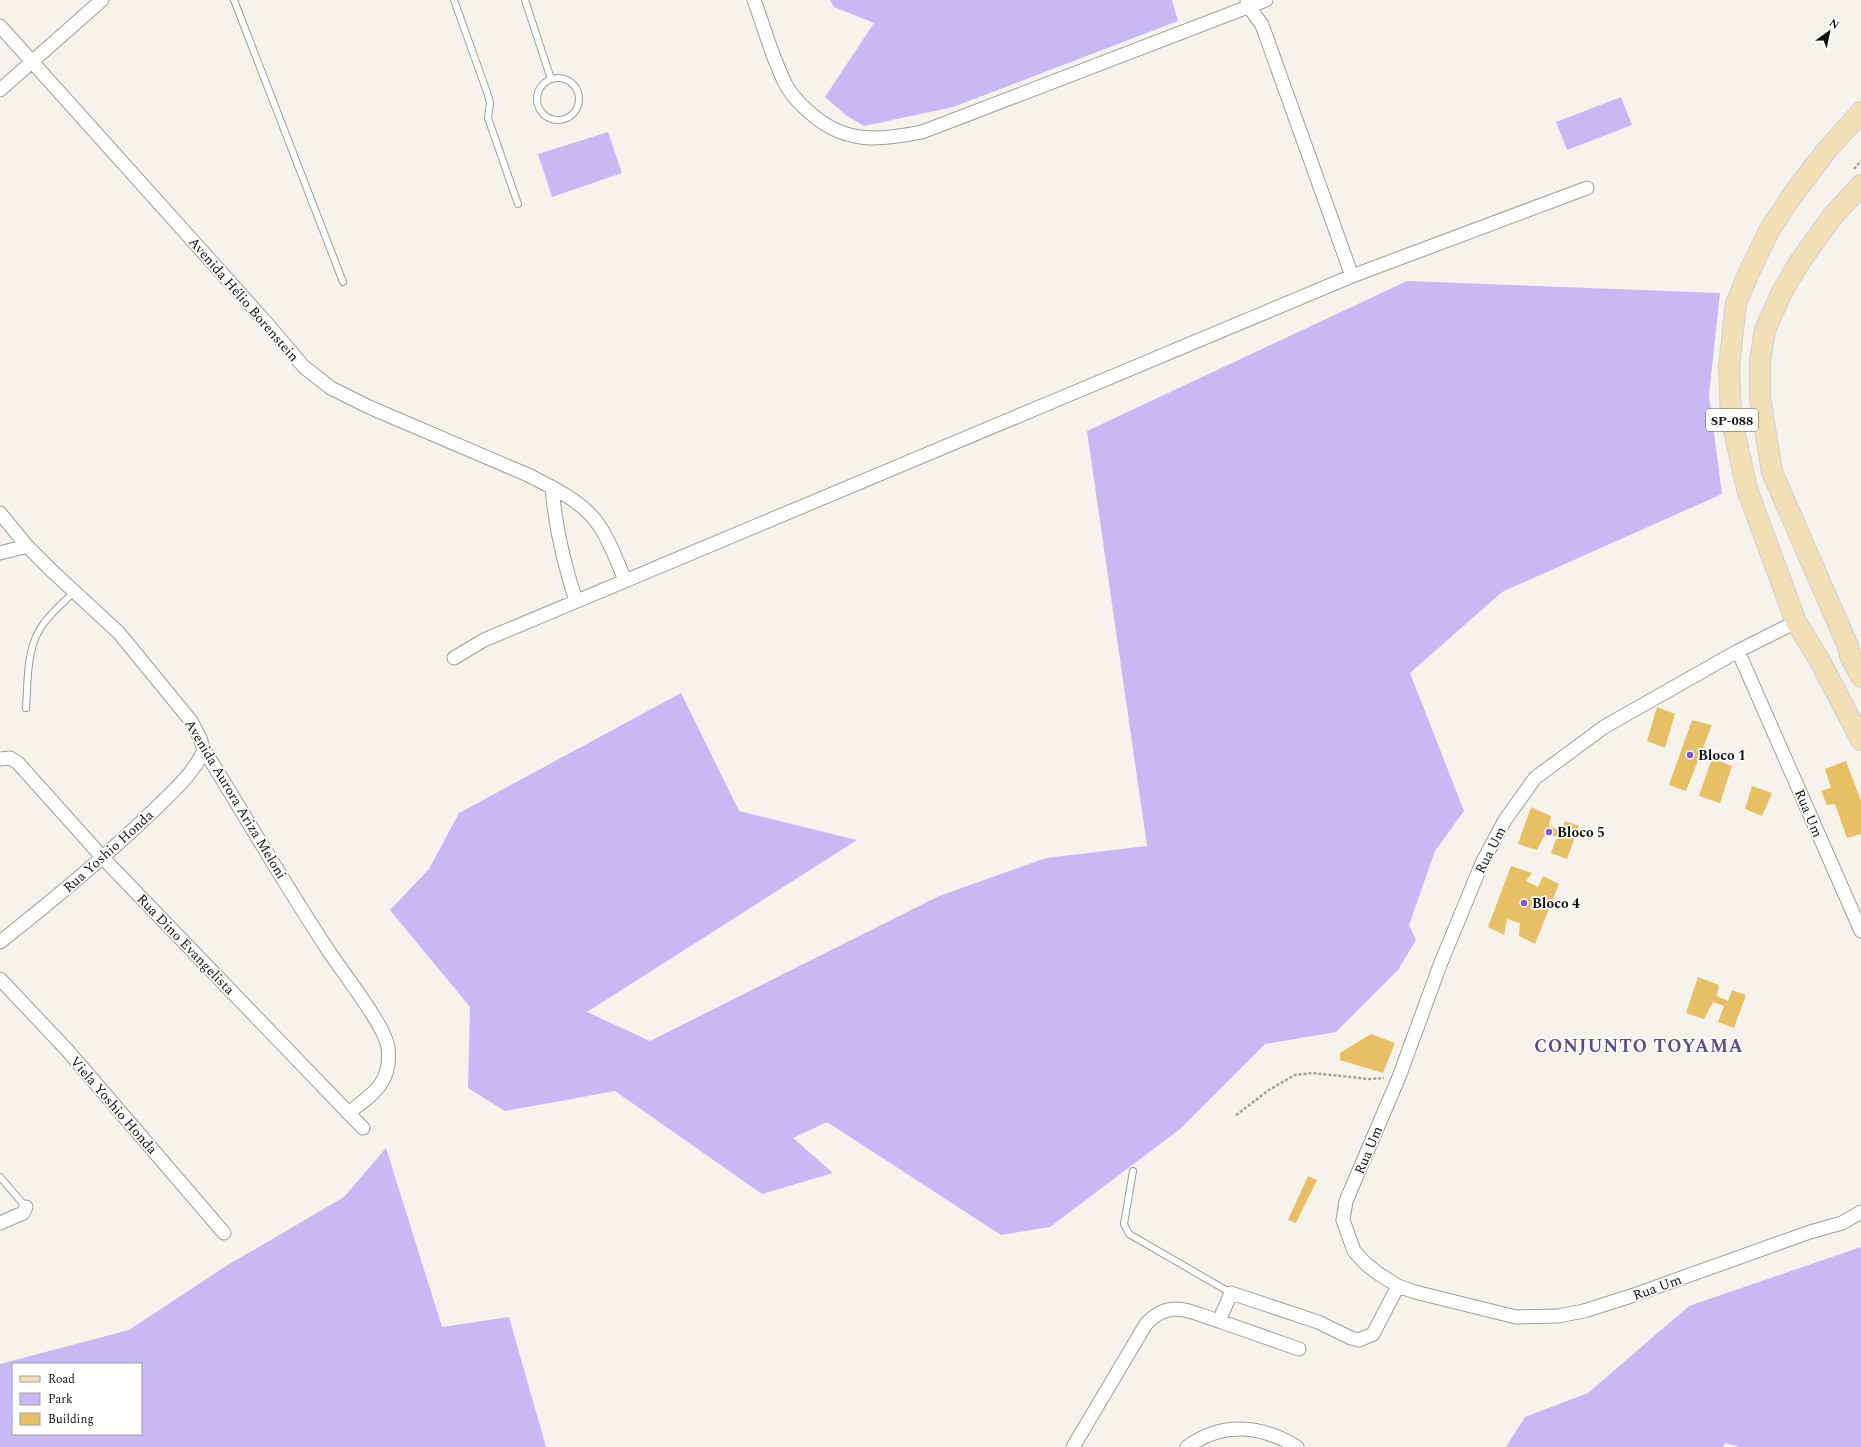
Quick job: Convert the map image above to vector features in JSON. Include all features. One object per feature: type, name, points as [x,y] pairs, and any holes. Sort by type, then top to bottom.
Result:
[{"type":"main road","name":"SP-088","points":[[1861,112],[1826,151],[1794,193],[1770,229],[1736,303],[1731,337],[1729,367],[1731,417],[1747,489],[1796,622],[1820,661],[1861,740]]},
{"type":"main road","name":"SP-088","points":[[1857,177],[1832,217],[1799,262],[1764,330],[1760,361],[1760,397],[1772,472],[1848,646],[1850,656],[1861,677]]},
{"type":"street","points":[[0,90],[102,0]]},
{"type":"street","points":[[754,0],[785,84],[796,101],[828,127],[846,135],[871,138],[898,137],[922,132],[1248,3],[1266,0],[1262,25]]},
{"type":"street","points":[[1248,3],[1262,25],[1352,276]]},
{"type":"street","name":"Avenida Hélio Borenstein","points":[[0,26],[33,61],[304,367],[331,388],[369,407],[552,487],[577,503],[600,525],[610,543],[625,580]]},
{"type":"street","points":[[454,658],[484,640],[625,580],[1352,276],[1587,188]]},
{"type":"street","points":[[552,487],[554,510],[563,561],[576,601]]},
{"type":"street","name":"Avenida Aurora Ariza Meloni","points":[[0,513],[27,546],[119,633],[191,721],[200,738],[204,750],[329,952],[382,1030],[388,1046],[388,1064],[385,1077],[377,1090],[348,1113]]},
{"type":"street","points":[[0,553],[27,546]]},
{"type":"street","name":"Rua Um","points":[[1796,622],[1738,651],[1604,727],[1535,778],[1505,820],[1482,863],[1440,965],[1399,1078],[1346,1201],[1343,1220],[1348,1236],[1358,1255],[1374,1271],[1398,1286],[1415,1292],[1516,1317],[1558,1316],[1584,1311],[1631,1296],[1810,1232],[1842,1223],[1861,1212]]},
{"type":"street","name":"Rua Um","points":[[1738,651],[1861,931]]},
{"type":"street","name":"Rua Yoshio Honda","points":[[0,942],[103,858],[187,776],[198,764],[204,750]]},
{"type":"street","name":"Rua Dino Evangelista","points":[[5,759],[18,764],[103,858],[364,1128]]},
{"type":"street","name":"Viela Yoshio Honda","points":[[0,979],[68,1051],[224,1233]]},
{"type":"street","points":[[0,1223],[23,1213],[26,1207]]},
{"type":"street","points":[[1219,1321],[1231,1293],[1318,1322],[1351,1338],[1359,1340],[1373,1334],[1398,1286]]},
{"type":"street","points":[[1073,1447],[1146,1324],[1155,1314],[1175,1308],[1219,1321],[1299,1349]]},
{"type":"street","points":[[1187,1447],[1212,1434],[1230,1428],[1254,1429],[1286,1440],[1297,1447]]},
{"type":"lane","points":[[234,0],[343,282]]},
{"type":"lane","points":[[454,0],[488,95],[490,103],[488,118],[518,204]]},
{"type":"lane","points":[[525,0],[551,79]]},
{"type":"lane","points":[[558,78],[572,84],[578,96],[576,110],[571,116],[564,119],[550,119],[540,109],[537,95],[545,83],[551,79],[558,78]]},
{"type":"lane","points":[[26,708],[30,658],[37,636],[44,623],[74,592]]},
{"type":"lane","points":[[1133,1171],[1124,1224],[1129,1234],[1231,1293]]},
{"type":"lane","points":[[0,1177],[26,1207]]},
{"type":"path","points":[[1857,177],[1861,161]]},
{"type":"path","points":[[1236,1115],[1269,1090],[1294,1075],[1312,1073],[1369,1079],[1399,1078]]},
{"type":"green space","points":[[830,0],[1172,0],[1178,21],[953,107],[864,126],[847,116],[825,97],[874,23],[834,7]]},
{"type":"green space","points":[[1621,97],[1632,125],[1567,150],[1556,122]]},
{"type":"green space","points":[[608,132],[622,173],[552,197],[538,154]]},
{"type":"green space","points":[[1407,281],[1720,293],[1709,395],[1722,494],[1502,592],[1410,673],[1464,811],[1435,851],[1409,925],[1416,940],[1398,970],[1336,1032],[1265,1044],[1180,1129],[1050,1227],[1001,1235],[827,1122],[793,1138],[833,1173],[762,1194],[615,1091],[505,1111],[468,1088],[470,1007],[390,910],[429,869],[459,813],[681,693],[739,811],[857,840],[587,1012],[650,1041],[939,896],[1046,858],[1147,846],[1087,431]]},
{"type":"green space","points":[[386,1148],[442,1327],[509,1317],[546,1447],[0,1447],[0,1364],[129,1330],[226,1266],[344,1197]]},
{"type":"green space","points":[[1861,1247],[1861,1447],[1740,1447],[1725,1443],[1723,1447],[1506,1447],[1525,1417],[1588,1393],[1689,1306]]},
{"type":"building","points":[[1657,707],[1675,714],[1665,748],[1647,741]]},
{"type":"building","name":"Bloco 1","points":[[1692,720],[1712,725],[1686,791],[1669,785]]},
{"type":"building","points":[[1712,758],[1732,766],[1720,803],[1699,796]]},
{"type":"building","points":[[1846,761],[1861,801],[1861,834],[1847,838],[1835,804],[1827,805],[1821,791],[1831,788],[1825,769]]},
{"type":"building","points":[[1752,786],[1772,793],[1762,816],[1745,809]]},
{"type":"building","name":"Bloco 5","points":[[1531,807],[1551,816],[1549,826],[1561,831],[1565,821],[1579,826],[1567,859],[1551,853],[1557,837],[1546,833],[1537,850],[1518,844]]},
{"type":"building","name":"Bloco 4","points":[[1511,866],[1532,873],[1526,881],[1538,887],[1543,876],[1559,884],[1535,944],[1519,936],[1520,923],[1507,919],[1504,935],[1488,927]]},
{"type":"building","points":[[1698,977],[1719,985],[1717,996],[1728,1001],[1732,990],[1746,995],[1734,1028],[1718,1022],[1724,1006],[1713,1002],[1704,1019],[1686,1013]]},
{"type":"building","points":[[1371,1034],[1395,1043],[1383,1073],[1340,1060],[1340,1053]]},
{"type":"building","points":[[1308,1176],[1317,1180],[1296,1223],[1288,1220]]},
{"type":"place","name":"Bloco 1","points":[[1690,755]]},
{"type":"place","name":"Bloco 5","points":[[1549,832]]},
{"type":"place","name":"Bloco 4","points":[[1524,903]]},
{"type":"district","name":"CONJUNTO TOYAMA","points":[[1639,1046]]}]
